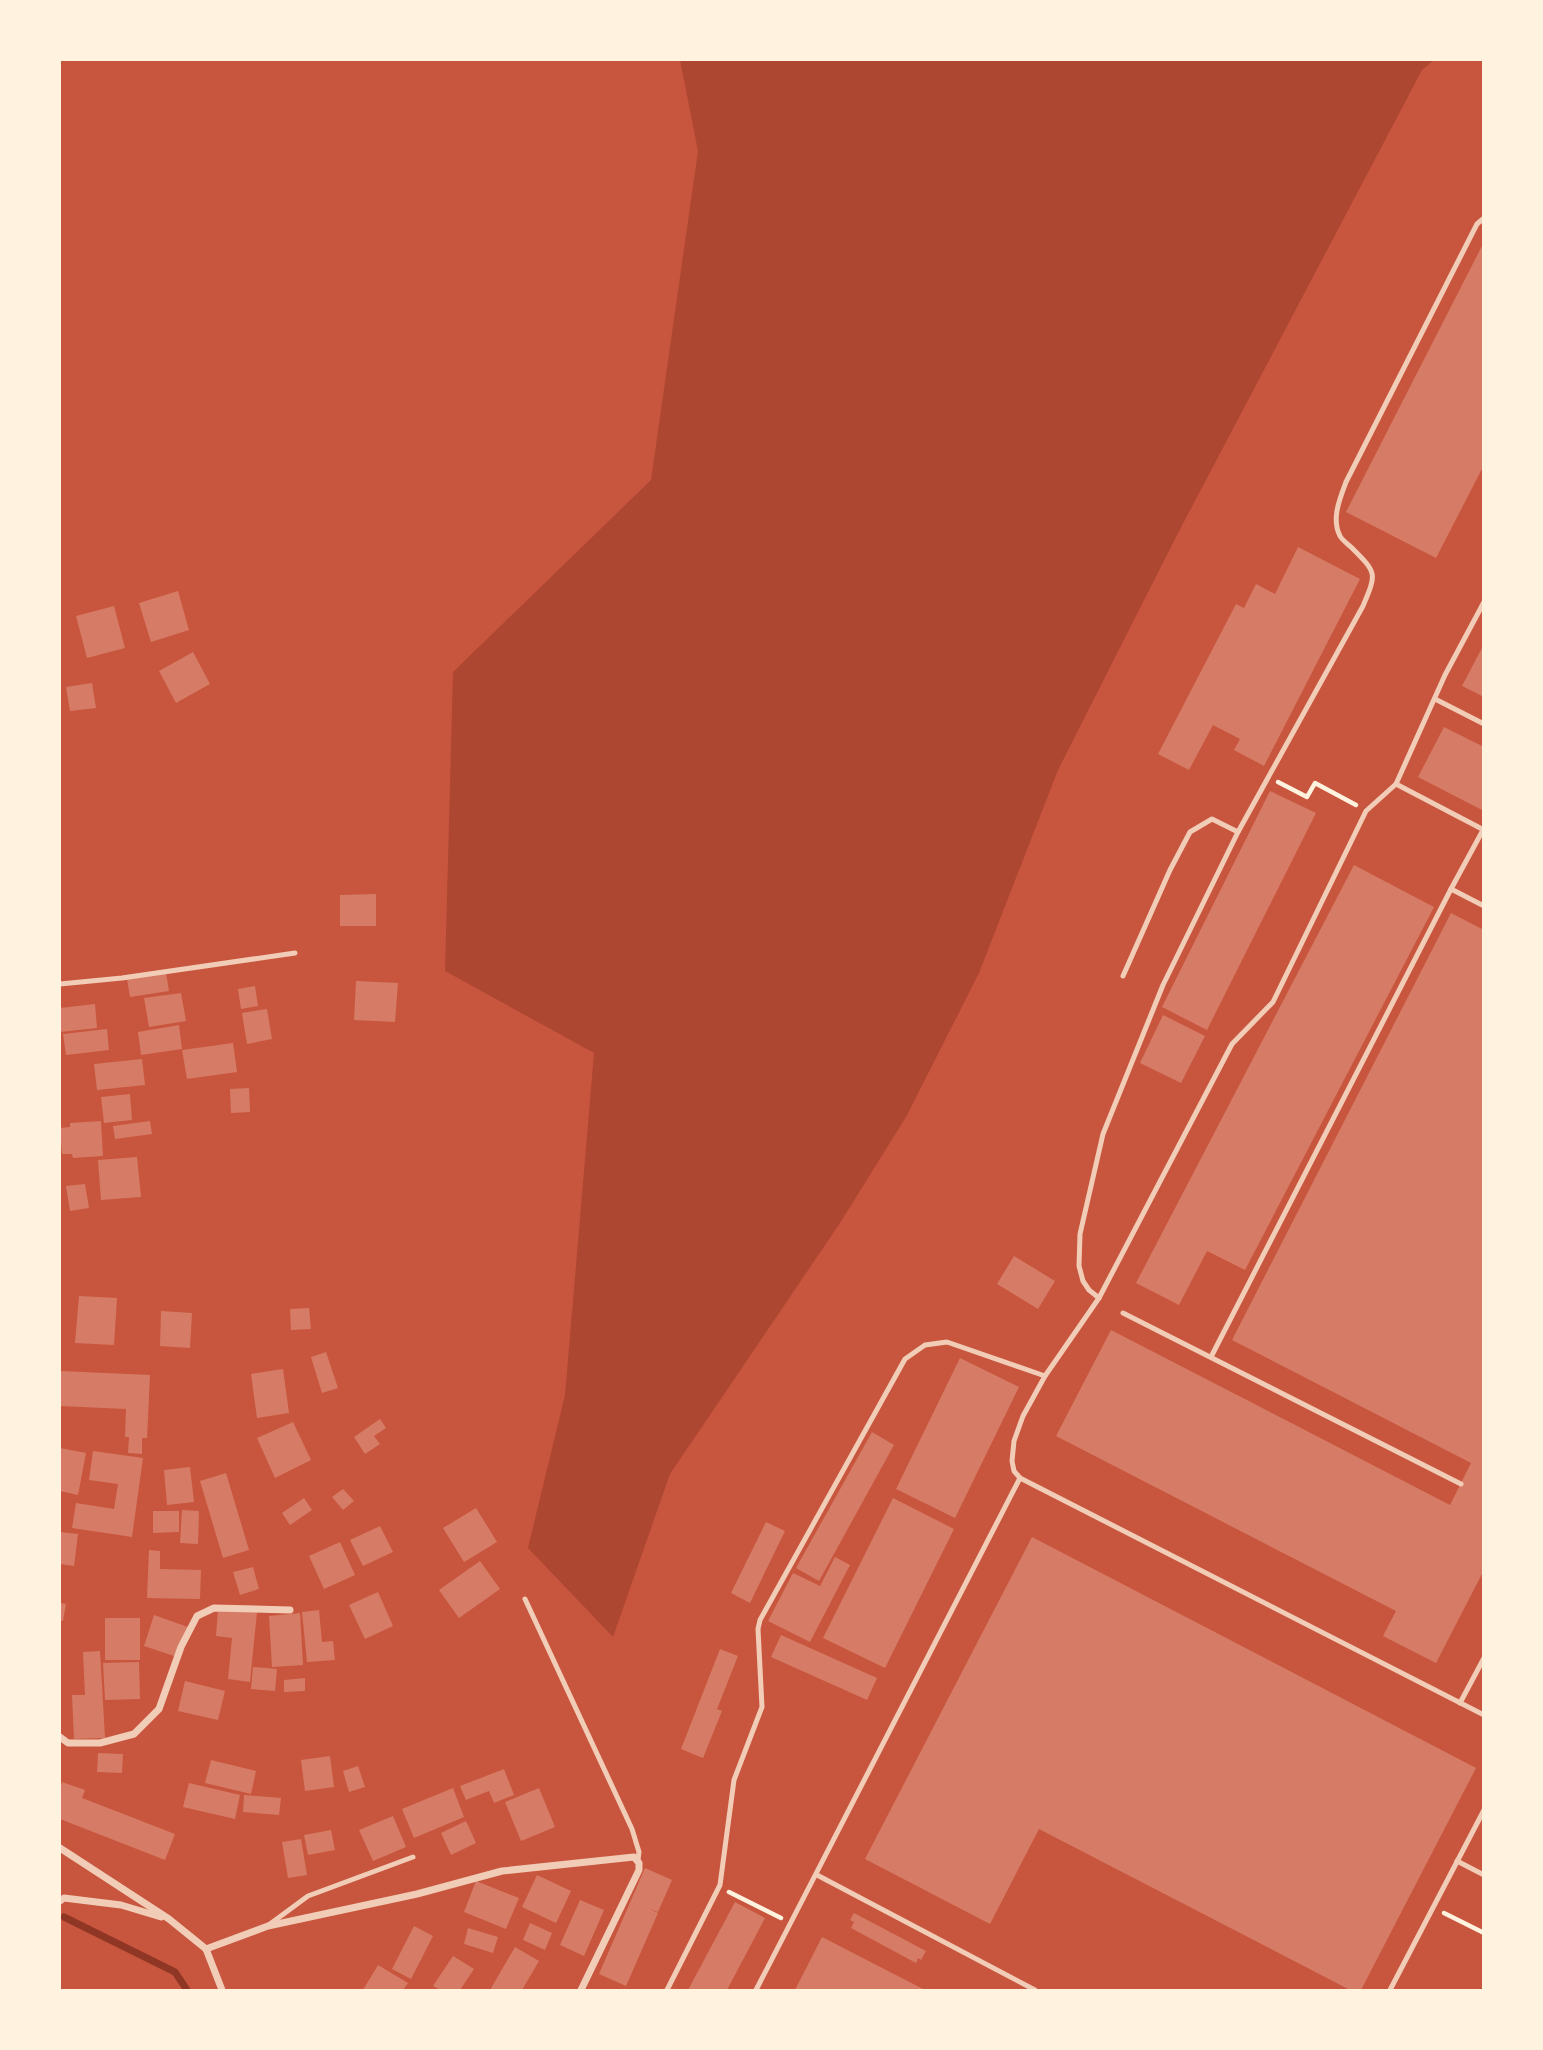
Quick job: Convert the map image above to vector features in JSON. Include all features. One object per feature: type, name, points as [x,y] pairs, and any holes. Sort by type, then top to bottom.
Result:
[{"type":"street","points":[[60,1737],[68,1743],[100,1743],[134,1734],[159,1709],[181,1647],[197,1616],[214,1608],[290,1610]]},
{"type":"street","points":[[60,1848],[169,1919],[206,1949],[222,1990]]},
{"type":"street","points":[[206,1949],[268,1926],[417,1894],[502,1871],[628,1856],[638,1860],[639,1870],[581,1990]]},
{"type":"street","points":[[60,1901],[64,1898],[121,1905],[169,1919]]},
{"type":"lane","points":[[1099,1298],[1083,1281],[1079,1266],[1080,1234],[1103,1134],[1163,985],[1238,832],[1363,606],[1373,581],[1370,565],[1340,536],[1336,517],[1346,482],[1476,224],[1483,218]]},
{"type":"lane","points":[[1483,602],[1396,784],[1366,811],[1273,1002],[1232,1044],[1099,1298],[1045,1376],[1023,1416],[1014,1441],[1012,1461],[1014,1471],[1020,1478],[1483,1715]]},
{"type":"lane","points":[[1435,699],[1483,724]]},
{"type":"lane","points":[[1212,1357],[1483,830],[1396,784]]},
{"type":"lane","points":[[1123,975],[1170,870],[1191,832],[1212,819],[1238,832]]},
{"type":"lane","points":[[1451,889],[1483,906]]},
{"type":"lane","points":[[60,984],[122,978],[295,953]]},
{"type":"lane","points":[[1123,1313],[1461,1484]]},
{"type":"lane","points":[[667,1990],[720,1885],[734,1780],[762,1707],[758,1629],[760,1620],[905,1359],[925,1345],[947,1342],[1045,1376]]},
{"type":"lane","points":[[756,1990],[1020,1478]]},
{"type":"lane","points":[[525,1599],[632,1829],[639,1852],[638,1860]]},
{"type":"lane","points":[[1461,1703],[1483,1658]]},
{"type":"lane","points":[[1390,1990],[1483,1810]]},
{"type":"lane","points":[[268,1926],[308,1896],[413,1857]]},
{"type":"lane","points":[[1457,1861],[1483,1875]]},
{"type":"lane","points":[[817,1875],[1035,1990]]},
{"type":"path","points":[[1268,776],[1307,797],[1315,783],[1366,811]]},
{"type":"path","points":[[732,1893],[791,1924]]},
{"type":"path","points":[[1433,1907],[1483,1933]]},
{"type":"shaded area","points":[[680,60],[1434,60],[1422,70],[1177,535],[1058,770],[979,973],[906,1117],[840,1223],[670,1474],[613,1637],[528,1548],[565,1395],[594,1053],[445,971],[453,672],[651,480],[698,151]]},
{"type":"building","points":[[1484,242],[1484,465],[1436,558],[1346,512]]},
{"type":"building","points":[[1298,547],[1360,579],[1264,766],[1234,750],[1240,739],[1213,725],[1189,770],[1158,754],[1236,604],[1244,608],[1256,584],[1275,594]]},
{"type":"building","points":[[178,591],[189,630],[151,642],[139,603]]},
{"type":"building","points":[[114,606],[125,648],[87,658],[76,616]]},
{"type":"building","points":[[1484,644],[1484,697],[1462,686]]},
{"type":"building","points":[[193,652],[210,684],[176,703],[159,671]]},
{"type":"building","points":[[92,683],[96,708],[70,711],[66,687]]},
{"type":"building","points":[[1444,727],[1484,747],[1484,811],[1418,777]]},
{"type":"building","points":[[1270,791],[1316,813],[1207,1030],[1162,1007]]},
{"type":"building","points":[[1354,865],[1434,907],[1245,1270],[1207,1251],[1179,1305],[1136,1283]]},
{"type":"building","points":[[376,894],[376,926],[340,926],[340,895]]},
{"type":"building","points":[[1451,913],[1484,930],[1484,1570],[1436,1663],[1383,1636],[1396,1611],[1056,1436],[1111,1330],[1450,1505],[1471,1463],[1232,1340]]},
{"type":"building","points":[[166,973],[169,991],[130,997],[127,979]]},
{"type":"building","points":[[356,981],[398,983],[395,1022],[354,1020]]},
{"type":"building","points":[[255,986],[258,1006],[241,1009],[238,989]]},
{"type":"building","points":[[181,993],[186,1021],[149,1027],[144,998]]},
{"type":"building","points":[[95,1004],[97,1028],[60,1032],[60,1008]]},
{"type":"building","points":[[267,1009],[272,1039],[247,1044],[242,1013]]},
{"type":"building","points":[[1163,1015],[1205,1036],[1181,1083],[1140,1063]]},
{"type":"building","points":[[179,1025],[182,1049],[141,1055],[138,1032]]},
{"type":"building","points":[[107,1029],[109,1050],[66,1055],[63,1034]]},
{"type":"building","points":[[233,1043],[237,1072],[187,1079],[182,1050]]},
{"type":"building","points":[[142,1059],[145,1085],[97,1090],[94,1064]]},
{"type":"building","points":[[249,1088],[250,1112],[231,1113],[230,1089]]},
{"type":"building","points":[[130,1094],[132,1120],[104,1123],[101,1097]]},
{"type":"building","points":[[101,1121],[103,1156],[73,1158],[72,1154],[62,1154],[60,1128],[70,1127],[70,1123]]},
{"type":"building","points":[[150,1121],[152,1134],[115,1139],[113,1126]]},
{"type":"building","points":[[137,1157],[141,1197],[101,1200],[98,1160]]},
{"type":"building","points":[[85,1184],[89,1208],[70,1211],[66,1186]]},
{"type":"building","points":[[1014,1256],[1055,1281],[1038,1309],[997,1284]]},
{"type":"building","points":[[79,1296],[117,1298],[114,1345],[75,1343]]},
{"type":"building","points":[[309,1308],[311,1329],[291,1330],[290,1309]]},
{"type":"building","points":[[161,1311],[192,1313],[190,1348],[160,1346]]},
{"type":"building","points":[[326,1352],[338,1388],[322,1393],[311,1357]]},
{"type":"building","points":[[960,1358],[1019,1387],[955,1518],[896,1489]]},
{"type":"building","points":[[283,1369],[289,1413],[257,1418],[251,1374]]},
{"type":"building","points":[[60,1371],[150,1375],[147,1438],[142,1438],[142,1454],[128,1453],[129,1437],[125,1437],[126,1409],[60,1406]]},
{"type":"building","points":[[380,1419],[386,1428],[374,1436],[380,1444],[365,1454],[354,1437]]},
{"type":"building","points":[[293,1422],[311,1460],[275,1478],[257,1438]]},
{"type":"building","points":[[872,1432],[894,1445],[819,1581],[796,1568]]},
{"type":"building","points":[[60,1448],[86,1453],[78,1495],[60,1491]]},
{"type":"building","points":[[93,1451],[143,1458],[132,1537],[72,1528],[76,1503],[114,1509],[118,1484],[89,1480]]},
{"type":"building","points":[[190,1467],[194,1502],[167,1505],[164,1470]]},
{"type":"building","points":[[226,1473],[249,1550],[223,1558],[200,1481]]},
{"type":"building","points":[[343,1489],[354,1501],[343,1510],[332,1497]]},
{"type":"building","points":[[304,1498],[312,1510],[290,1525],[282,1513]]},
{"type":"building","points":[[893,1498],[954,1529],[885,1668],[823,1638]]},
{"type":"building","points":[[476,1508],[497,1542],[464,1562],[443,1528]]},
{"type":"building","points":[[182,1510],[199,1511],[198,1544],[180,1543]]},
{"type":"building","points":[[153,1511],[179,1511],[179,1532],[153,1533]]},
{"type":"building","points":[[766,1522],[785,1531],[750,1603],[731,1593]]},
{"type":"building","points":[[380,1526],[393,1552],[363,1566],[350,1540]]},
{"type":"building","points":[[60,1532],[78,1534],[74,1566],[60,1564]]},
{"type":"building","points":[[1032,1537],[1476,1768],[1361,1990],[1350,1990],[1039,1829],[990,1924],[865,1859]]},
{"type":"building","points":[[340,1542],[355,1575],[324,1589],[309,1556]]},
{"type":"building","points":[[149,1550],[160,1551],[160,1569],[201,1570],[200,1599],[147,1598]]},
{"type":"building","points":[[835,1557],[850,1565],[810,1642],[768,1621],[793,1573],[820,1586]]},
{"type":"building","points":[[480,1561],[500,1589],[459,1618],[439,1590]]},
{"type":"building","points":[[253,1567],[259,1589],[240,1595],[233,1572]]},
{"type":"building","points":[[378,1592],[393,1626],[365,1639],[349,1605]]},
{"type":"building","points":[[60,1603],[66,1604],[63,1621],[60,1620]]},
{"type":"building","points":[[218,1609],[257,1612],[250,1682],[228,1679],[232,1638],[216,1636]]},
{"type":"building","points":[[319,1610],[322,1642],[333,1641],[335,1660],[307,1662],[302,1612]]},
{"type":"building","points":[[300,1613],[303,1665],[272,1667],[269,1616]]},
{"type":"building","points":[[154,1615],[188,1627],[177,1657],[144,1646]]},
{"type":"building","points":[[105,1618],[140,1618],[140,1660],[105,1660]]},
{"type":"building","points":[[781,1635],[877,1678],[867,1700],[771,1657]]},
{"type":"building","points":[[720,1649],[738,1656],[717,1709],[722,1711],[703,1758],[681,1749]]},
{"type":"building","points":[[100,1651],[105,1738],[74,1739],[72,1695],[85,1695],[83,1652]]},
{"type":"building","points":[[139,1662],[140,1699],[105,1700],[103,1663]]},
{"type":"building","points":[[253,1667],[277,1669],[275,1691],[251,1689]]},
{"type":"building","points":[[305,1678],[305,1691],[284,1692],[284,1680]]},
{"type":"building","points":[[185,1681],[225,1691],[218,1720],[178,1711]]},
{"type":"building","points":[[98,1753],[123,1754],[122,1773],[97,1772]]},
{"type":"building","points":[[330,1756],[334,1787],[305,1791],[301,1760]]},
{"type":"building","points":[[211,1760],[256,1771],[251,1794],[205,1783]]},
{"type":"building","points":[[358,1766],[365,1787],[349,1792],[343,1771]]},
{"type":"building","points":[[504,1769],[514,1795],[494,1803],[489,1791],[466,1800],[460,1786]]},
{"type":"building","points":[[62,1782],[85,1790],[82,1798],[175,1834],[165,1860],[60,1819]]},
{"type":"building","points":[[189,1783],[240,1795],[235,1819],[183,1807]]},
{"type":"building","points":[[453,1788],[464,1817],[414,1838],[402,1809]]},
{"type":"building","points":[[539,1788],[555,1827],[521,1841],[505,1802]]},
{"type":"building","points":[[244,1795],[281,1798],[279,1815],[243,1812]]},
{"type":"building","points":[[393,1816],[406,1847],[373,1861],[359,1830]]},
{"type":"building","points":[[466,1821],[476,1843],[451,1855],[441,1833]]},
{"type":"building","points":[[331,1830],[335,1850],[308,1855],[304,1835]]},
{"type":"building","points":[[301,1839],[307,1875],[288,1878],[282,1842]]},
{"type":"building","points":[[645,1868],[672,1880],[658,1912],[649,1909],[658,1913],[626,1986],[599,1974]]},
{"type":"building","points":[[537,1875],[571,1891],[556,1923],[522,1907]]},
{"type":"building","points":[[476,1881],[519,1898],[506,1929],[464,1912]]},
{"type":"building","points":[[580,1900],[604,1910],[584,1956],[560,1945]]},
{"type":"building","points":[[735,1902],[765,1918],[727,1990],[688,1990]]},
{"type":"building","points":[[854,1913],[926,1951],[921,1960],[918,1958],[916,1963],[851,1928],[854,1922],[850,1920]]},
{"type":"building","points":[[530,1923],[552,1933],[545,1950],[523,1940]]},
{"type":"building","points":[[414,1926],[433,1936],[411,1979],[392,1969]]},
{"type":"building","points":[[468,1928],[498,1937],[493,1953],[464,1944]]},
{"type":"building","points":[[822,1937],[925,1990],[795,1990]]},
{"type":"building","points":[[515,1947],[539,1961],[522,1990],[490,1990]]},
{"type":"building","points":[[453,1956],[474,1969],[460,1990],[441,1990],[433,1986]]},
{"type":"building","points":[[378,1965],[408,1983],[403,1990],[363,1990]]},
{"type":"waterway","points":[[64,1917],[175,1972],[187,1990]]}]
